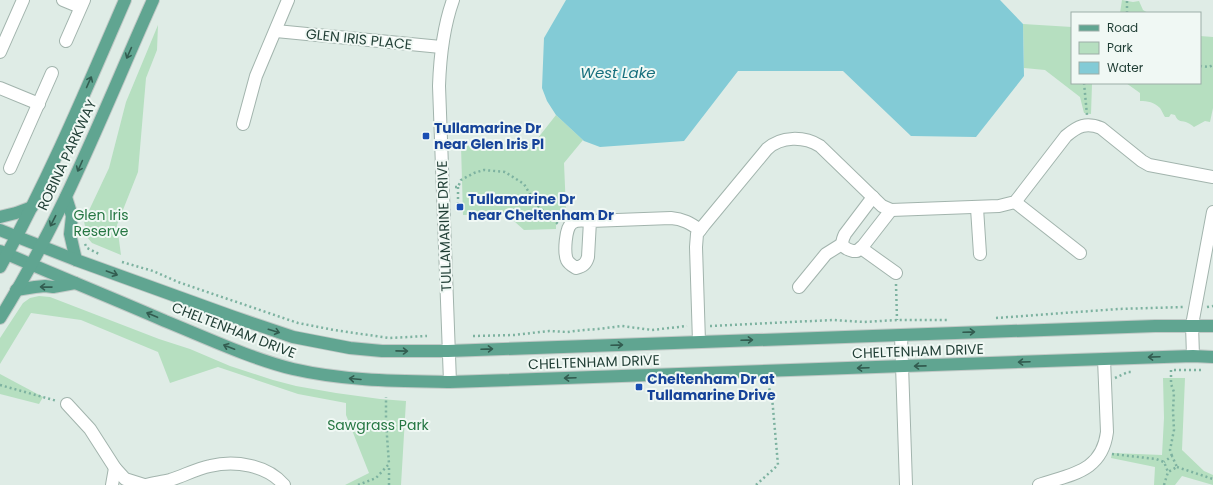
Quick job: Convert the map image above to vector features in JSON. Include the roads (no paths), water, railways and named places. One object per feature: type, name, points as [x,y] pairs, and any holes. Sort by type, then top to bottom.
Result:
[{"type":"main road","name":"ROBINA PARKWAY","points":[[0,267],[4,253],[17,237],[58,154],[125,0]]},
{"type":"main road","name":"ROBINA PARKWAY","points":[[0,318],[41,246],[66,197],[153,0]]},
{"type":"main road","points":[[66,197],[72,216],[70,234],[76,260]]},
{"type":"main road","points":[[0,217],[32,207]]},
{"type":"main road","name":"CHELTENHAM DRIVE","points":[[0,230],[76,260],[293,337],[350,348],[382,351],[448,351],[1192,325],[1213,326]]},
{"type":"main road","name":"CHELTENHAM DRIVE","points":[[4,253],[221,344],[263,360],[292,369],[380,381],[450,382],[1193,356],[1213,357]]},
{"type":"main road","points":[[16,290],[46,286],[53,287],[76,283]]},
{"type":"street","points":[[0,52],[23,0]]},
{"type":"street","points":[[63,0],[82,4],[66,41]]},
{"type":"street","points":[[243,124],[256,76],[288,0]]},
{"type":"street","name":"TULLAMARINE DRIVE","points":[[450,382],[440,86],[441,47],[453,0]]},
{"type":"street","name":"GLEN IRIS PLACE","points":[[276,31],[441,47]]},
{"type":"street","points":[[10,168],[52,73]]},
{"type":"street","points":[[0,88],[38,104]]},
{"type":"street","points":[[699,342],[697,234],[767,149],[772,144],[779,141],[799,139],[820,146],[882,206],[891,210],[977,208],[999,206],[1015,202],[1066,136],[1084,125],[1100,128],[1149,165],[1213,177]]},
{"type":"street","points":[[873,197],[842,238],[842,244],[844,247],[853,251],[861,248],[891,210]]},
{"type":"street","points":[[1015,202],[1080,254]]},
{"type":"street","points":[[977,208],[980,254]]},
{"type":"street","points":[[1193,356],[1192,325],[1213,212]]},
{"type":"street","points":[[590,221],[587,263],[576,268],[570,264],[566,253],[567,229],[572,223],[577,221],[671,218],[688,222],[700,230]]},
{"type":"street","points":[[799,287],[826,254],[842,244]]},
{"type":"street","points":[[861,248],[896,274]]},
{"type":"street","points":[[902,335],[906,485]]},
{"type":"street","points":[[1039,485],[1079,472],[1099,457],[1103,450],[1106,432],[1104,359]]},
{"type":"street","points":[[67,404],[90,429],[115,468],[126,479],[150,484],[170,480],[210,466],[231,463],[252,466],[266,471],[279,479],[284,485]]},
{"type":"street","points":[[112,485],[115,468]]},
{"type":"water","name":"West Lake","points":[[566,0],[1000,0],[1023,24],[1024,76],[976,137],[911,136],[843,71],[738,71],[684,141],[600,147],[584,141],[556,115],[547,101],[542,88],[544,38]]},
{"type":"place","name":"Tullamarine Dr near Glen Iris Pl","points":[[426,136]]},
{"type":"place","name":"Tullamarine Dr near Cheltenham Dr","points":[[460,207]]},
{"type":"place","name":"Cheltenham Dr at Tullamarine Drive","points":[[639,387]]},
{"type":"park label","name":"Glen Iris Reserve","points":[[101,224]]},
{"type":"park label","name":"Sawgrass Park","points":[[378,425]]}]
